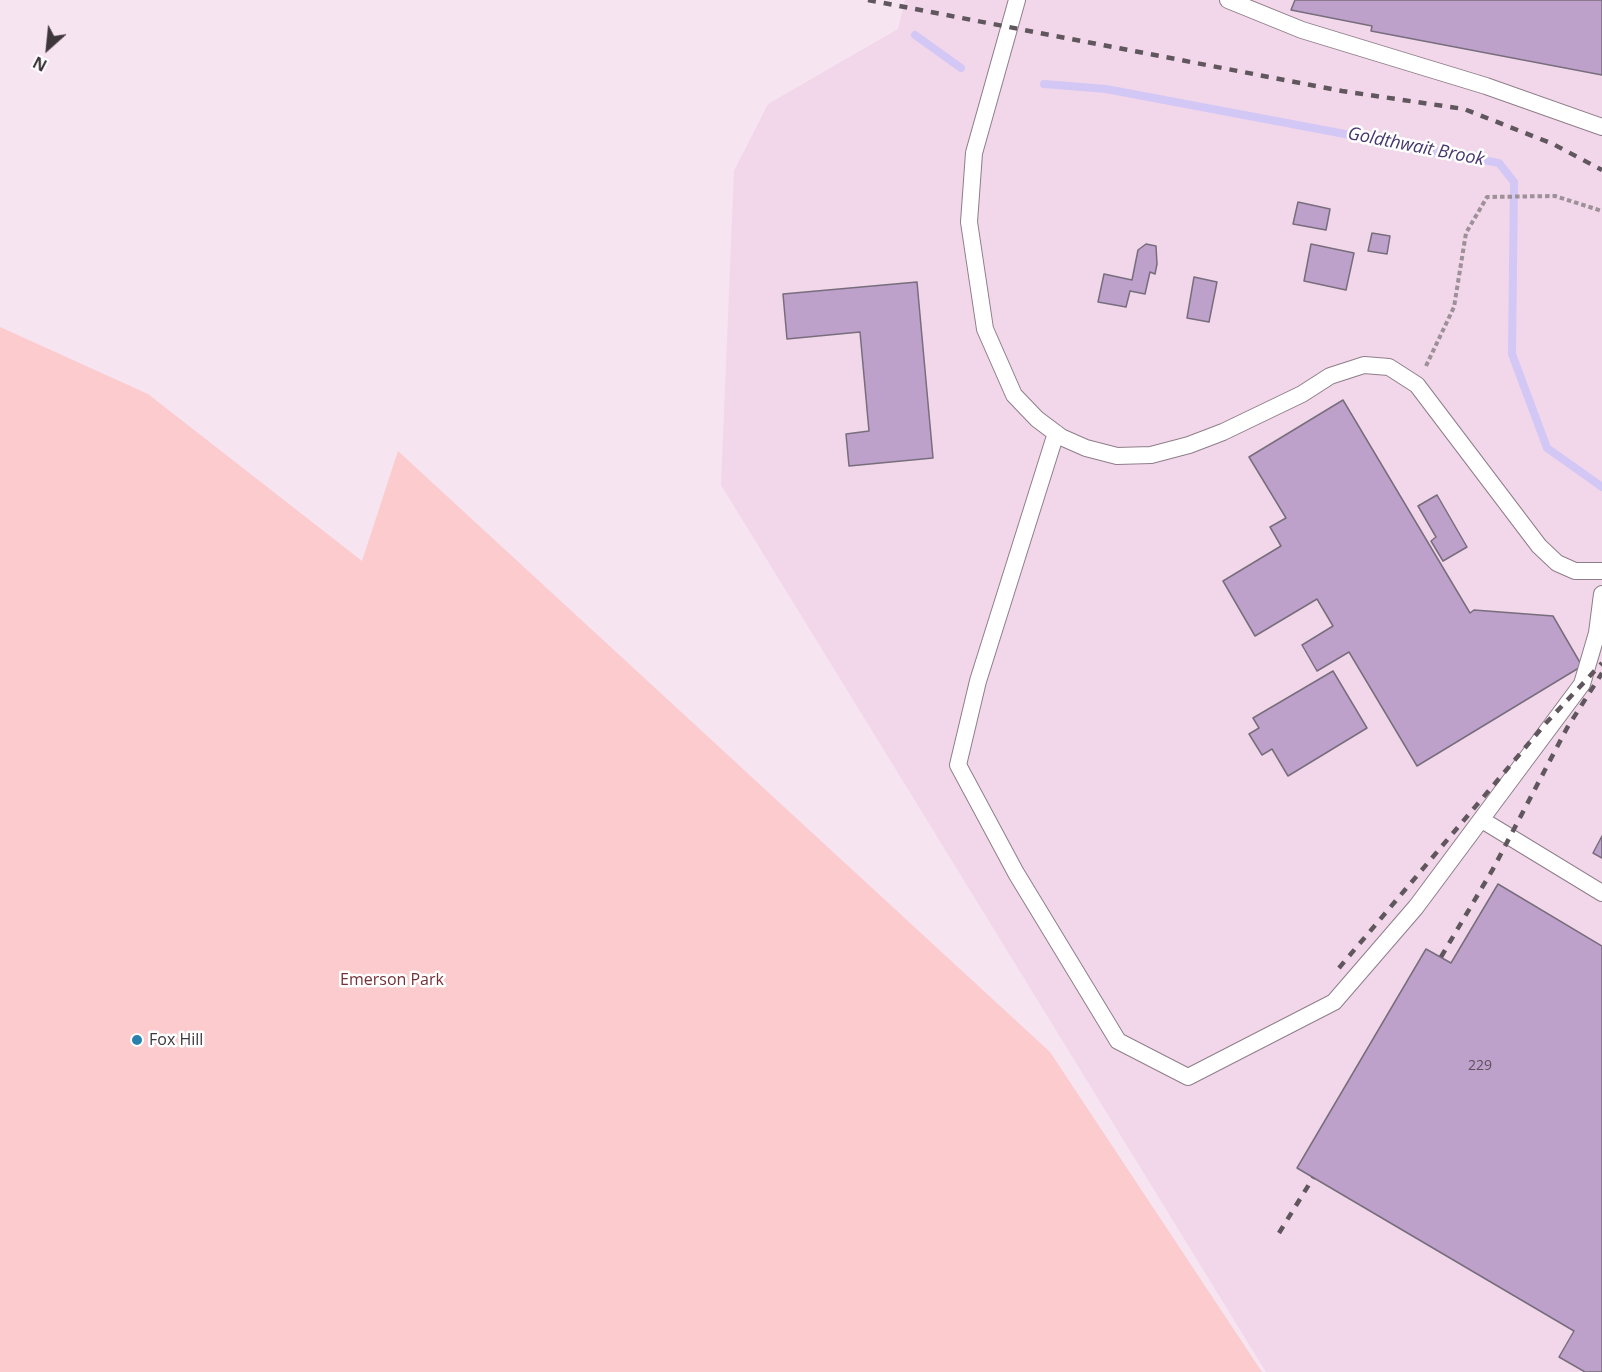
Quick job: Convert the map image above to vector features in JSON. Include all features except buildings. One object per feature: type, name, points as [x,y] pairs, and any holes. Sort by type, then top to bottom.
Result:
[{"type":"lane","points":[[1017,0],[974,153],[969,222],[985,329],[998,364],[1014,395],[1056,433],[1086,448],[1117,456],[1151,454],[1189,445],[1223,432],[1302,394],[1330,376],[1364,364],[1389,367],[1417,385],[1539,546],[1557,563],[1575,571],[1602,571]]},
{"type":"lane","points":[[1228,0],[1302,30],[1486,86],[1602,127]]},
{"type":"lane","points":[[1056,433],[978,681],[958,765],[1016,873],[1118,1041],[1188,1077],[1334,1002],[1416,907],[1582,684],[1597,633],[1602,594]]},
{"type":"lane","points":[[1482,820],[1602,893]]},
{"type":"path","points":[[1417,385],[1454,307],[1466,233],[1487,197],[1555,195],[1602,211]]},
{"type":"shaded area","points":[[905,0],[1602,0],[1602,1372],[1266,1372],[721,485],[734,171],[768,104],[898,29]]},
{"type":"green space","name":"Emerson Park","points":[[0,327],[148,394],[362,561],[398,451],[1050,1052],[1262,1372],[0,1372]]},
{"type":"waterway","name":"Goldthwait Brook","points":[[915,35],[961,68]]},
{"type":"waterway","name":"Goldthwait Brook","points":[[1044,84],[1106,89],[1499,163],[1514,182],[1512,354],[1547,448],[1602,487]]},
{"type":"railway","points":[[868,0],[1342,91],[1464,109],[1553,144],[1602,170]]},
{"type":"railway","points":[[1339,968],[1546,723],[1602,663]]},
{"type":"railway","points":[[1441,957],[1493,869],[1567,728],[1602,673]]},
{"type":"railway","points":[[1279,1233],[1313,1178]]},
{"type":"place","name":"Fox Hill","points":[[137,1040]]}]
